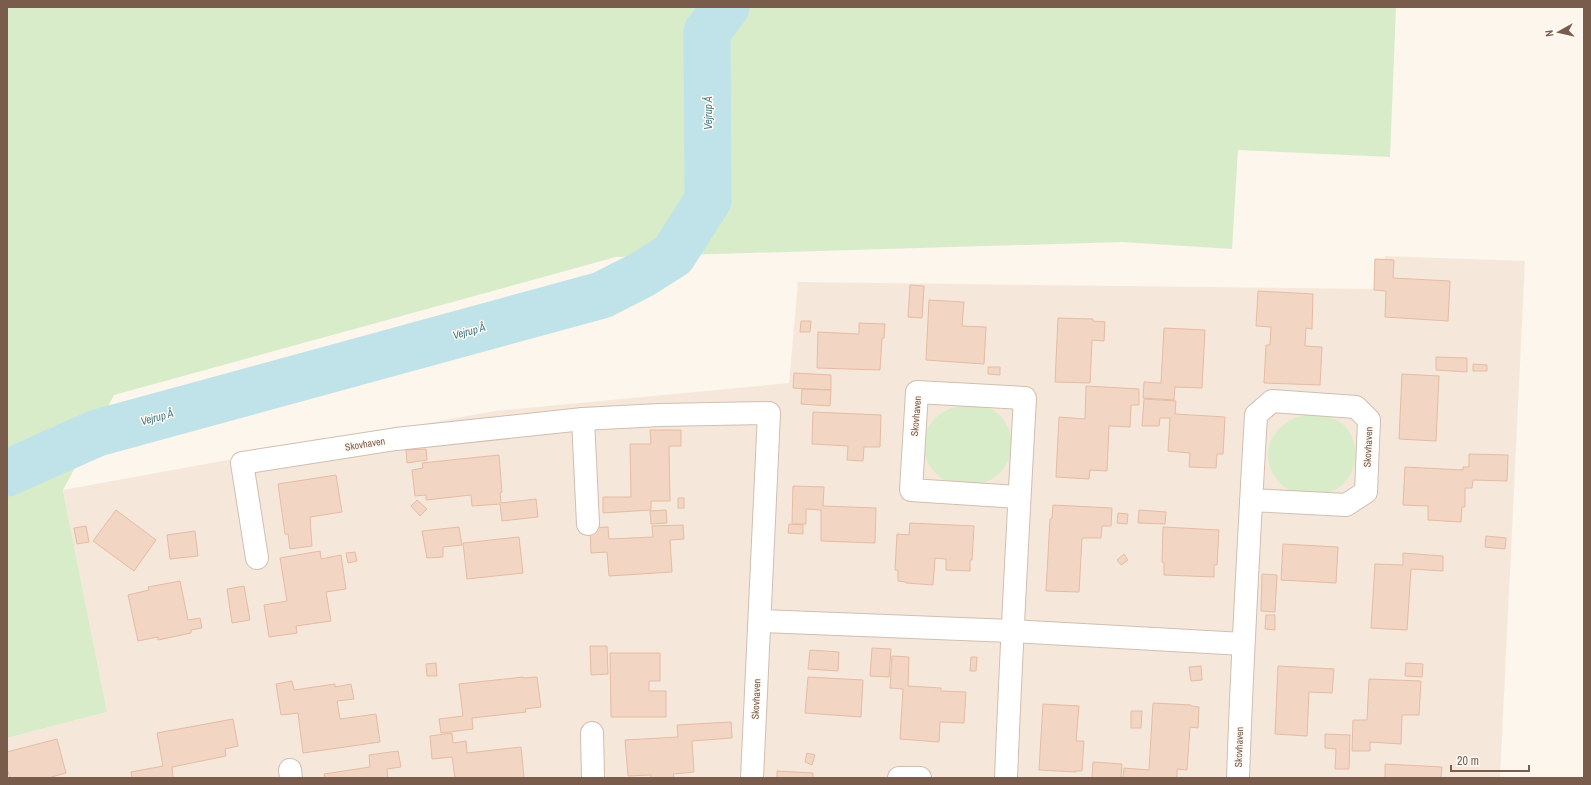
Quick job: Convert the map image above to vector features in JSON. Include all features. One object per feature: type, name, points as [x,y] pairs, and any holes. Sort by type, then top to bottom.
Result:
[{"type":"street","name":"Skovhaven","points":[[1006,778],[1012,631],[1025,398],[917,392],[911,490],[1019,496]]},
{"type":"street","name":"Skovhaven","points":[[1238,778],[1243,644],[1251,500],[1256,415],[1272,401],[1356,407],[1370,420],[1366,492],[1346,505],[1251,500]]},
{"type":"street","name":"Skovhaven","points":[[257,558],[242,464],[396,439],[583,419],[660,414],[769,413],[752,778]]},
{"type":"street","points":[[583,419],[588,524]]},
{"type":"street","points":[[760,621],[1012,631],[1243,644]]},
{"type":"street","points":[[592,733],[593,778]]},
{"type":"street","points":[[899,778],[920,778]]},
{"type":"shaded area","points":[[1385,256],[1525,261],[1500,778],[7,778],[7,738],[107,712],[63,490],[495,411],[789,383],[798,282],[1375,289]]},
{"type":"green space","points":[[7,7],[1396,7],[1390,157],[1238,150],[1232,249],[1122,242],[616,257],[114,395],[63,490],[107,712],[7,738]]},
{"type":"green space","points":[[961,406],[983,406],[998,413],[1006,423],[1010,434],[1011,446],[1009,458],[1003,469],[994,478],[982,483],[954,483],[945,480],[934,471],[927,461],[924,450],[924,440],[932,421],[940,414]]},
{"type":"green space","points":[[1306,415],[1321,415],[1330,417],[1342,423],[1350,433],[1354,444],[1356,456],[1348,479],[1339,487],[1327,493],[1301,493],[1291,491],[1278,481],[1271,471],[1268,460],[1268,450],[1271,440],[1277,431],[1295,418]]},
{"type":"building","points":[[1375,259],[1394,260],[1393,278],[1450,281],[1448,321],[1385,317],[1386,291],[1374,290]]},
{"type":"building","points":[[910,285],[924,286],[922,318],[908,317]]},
{"type":"building","points":[[1258,291],[1313,294],[1312,329],[1306,328],[1305,346],[1322,347],[1320,385],[1264,383],[1266,345],[1270,345],[1271,327],[1256,326]]},
{"type":"building","points":[[929,300],[964,302],[962,326],[986,327],[984,364],[926,360]]},
{"type":"building","points":[[1058,318],[1093,319],[1093,321],[1105,322],[1104,341],[1092,340],[1090,383],[1055,382]]},
{"type":"building","points":[[801,321],[811,321],[810,332],[800,332]]},
{"type":"building","points":[[859,323],[885,324],[884,338],[882,338],[880,370],[817,368],[818,332],[859,334]]},
{"type":"building","points":[[1164,328],[1205,330],[1202,388],[1175,387],[1174,400],[1143,398],[1144,382],[1161,383]]},
{"type":"building","points":[[1436,357],[1467,358],[1467,372],[1436,370]]},
{"type":"building","points":[[1473,364],[1487,365],[1487,371],[1473,371]]},
{"type":"building","points":[[988,367],[1000,367],[1000,375],[988,374]]},
{"type":"building","points":[[794,373],[831,375],[831,390],[793,388]]},
{"type":"building","points":[[1402,374],[1439,376],[1436,441],[1399,439]]},
{"type":"building","points":[[1086,386],[1139,389],[1139,405],[1131,405],[1130,427],[1109,426],[1107,471],[1090,470],[1089,479],[1056,477],[1059,417],[1085,419]]},
{"type":"building","points":[[802,389],[831,390],[830,406],[801,404]]},
{"type":"building","points":[[1144,399],[1176,401],[1175,414],[1225,417],[1223,454],[1217,454],[1216,468],[1189,467],[1190,453],[1168,451],[1170,418],[1160,418],[1159,426],[1142,426]]},
{"type":"building","points":[[813,412],[881,415],[880,447],[864,447],[863,461],[847,460],[848,446],[812,444]]},
{"type":"building","points":[[650,430],[681,430],[681,446],[669,446],[670,501],[651,501],[651,510],[603,513],[603,497],[631,497],[630,444],[651,444]]},
{"type":"building","points":[[426,449],[427,460],[407,463],[406,450]]},
{"type":"building","points":[[1469,454],[1508,455],[1507,481],[1473,480],[1472,488],[1465,488],[1465,507],[1462,507],[1461,522],[1428,520],[1428,506],[1403,505],[1405,467],[1463,470],[1463,467],[1469,467]]},
{"type":"building","points":[[499,455],[502,492],[500,493],[501,503],[536,499],[538,517],[502,521],[500,504],[472,506],[471,495],[426,500],[426,495],[415,496],[412,470],[423,468],[422,463]]},
{"type":"building","points":[[336,475],[342,512],[310,517],[312,546],[290,549],[288,534],[285,534],[278,484]]},
{"type":"building","points":[[793,486],[824,487],[823,506],[876,508],[875,543],[821,541],[821,510],[806,509],[806,524],[792,524]]},
{"type":"building","points":[[678,498],[684,498],[684,508],[678,508]]},
{"type":"building","points":[[417,500],[427,509],[420,516],[411,506]]},
{"type":"building","points":[[1053,505],[1112,508],[1111,526],[1102,526],[1101,538],[1082,538],[1079,592],[1046,591],[1050,519],[1052,518]]},
{"type":"building","points":[[116,510],[156,540],[134,571],[93,541]]},
{"type":"building","points":[[666,510],[667,523],[651,524],[650,511]]},
{"type":"building","points":[[1139,510],[1166,512],[1165,524],[1138,523]]},
{"type":"building","points":[[1118,513],[1128,514],[1127,524],[1117,523]]},
{"type":"building","points":[[910,523],[974,526],[970,571],[946,570],[946,559],[935,558],[933,585],[898,581],[898,570],[895,570],[897,534],[909,535]]},
{"type":"building","points":[[789,524],[803,525],[803,534],[788,533]]},
{"type":"building","points":[[683,525],[684,539],[670,540],[672,572],[609,576],[607,552],[591,553],[590,528],[608,527],[609,539],[653,537],[652,526]]},
{"type":"building","points":[[86,526],[89,542],[77,544],[74,528]]},
{"type":"building","points":[[459,527],[462,545],[443,547],[443,557],[427,558],[422,531]]},
{"type":"building","points":[[1163,527],[1219,530],[1217,565],[1214,565],[1214,577],[1164,575],[1164,563],[1162,562]]},
{"type":"building","points":[[195,531],[198,556],[170,559],[167,535]]},
{"type":"building","points":[[1486,536],[1506,538],[1505,549],[1485,547]]},
{"type":"building","points":[[519,537],[523,573],[467,579],[463,543]]},
{"type":"building","points":[[1283,544],[1338,547],[1336,583],[1281,580]]},
{"type":"building","points":[[320,551],[321,559],[341,555],[346,589],[326,592],[331,621],[296,626],[297,633],[269,637],[264,605],[287,601],[280,558]]},
{"type":"building","points":[[355,552],[357,561],[348,563],[346,553]]},
{"type":"building","points":[[1403,553],[1443,556],[1443,571],[1411,569],[1407,630],[1371,628],[1375,564],[1403,565]]},
{"type":"building","points":[[1124,554],[1128,560],[1121,565],[1117,560]]},
{"type":"building","points":[[1262,574],[1277,575],[1275,612],[1261,611]]},
{"type":"building","points":[[180,581],[188,620],[200,618],[202,628],[191,630],[191,633],[158,640],[158,637],[138,641],[128,595],[149,590],[148,587]]},
{"type":"building","points":[[244,586],[250,620],[232,623],[227,589]]},
{"type":"building","points":[[1266,615],[1275,615],[1275,630],[1265,629]]},
{"type":"building","points":[[590,646],[607,646],[608,674],[591,675]]},
{"type":"building","points":[[872,648],[891,649],[889,677],[870,676]]},
{"type":"building","points":[[810,650],[839,652],[838,671],[808,669]]},
{"type":"building","points":[[610,653],[660,653],[660,681],[649,681],[649,691],[666,691],[666,717],[611,717]]},
{"type":"building","points":[[892,656],[909,657],[908,686],[941,688],[941,691],[966,692],[964,723],[940,722],[939,742],[900,739],[903,689],[890,688]]},
{"type":"building","points":[[971,657],[977,657],[976,671],[970,671]]},
{"type":"building","points":[[436,663],[437,676],[427,676],[426,664]]},
{"type":"building","points":[[1406,663],[1423,664],[1422,677],[1405,676]]},
{"type":"building","points":[[1201,666],[1202,680],[1191,681],[1189,667]]},
{"type":"building","points":[[1278,666],[1334,669],[1332,693],[1309,692],[1307,736],[1275,734]]},
{"type":"building","points":[[523,677],[537,677],[541,707],[525,709],[526,712],[472,718],[473,729],[441,733],[439,719],[463,716],[459,684]]},
{"type":"building","points":[[808,677],[863,680],[861,717],[805,713]]},
{"type":"building","points":[[1369,679],[1421,681],[1419,715],[1402,715],[1401,744],[1370,742],[1370,751],[1352,751],[1353,720],[1367,720]]},
{"type":"building","points":[[292,681],[294,690],[335,684],[335,687],[351,684],[354,699],[337,701],[340,719],[376,714],[380,742],[303,753],[298,713],[281,715],[276,684]]},
{"type":"building","points":[[1153,703],[1191,705],[1199,707],[1198,728],[1190,727],[1187,770],[1177,769],[1177,778],[1123,778],[1124,768],[1149,770]]},
{"type":"building","points":[[1043,704],[1079,706],[1076,741],[1084,741],[1082,771],[1039,770]]},
{"type":"building","points":[[1131,711],[1142,711],[1141,728],[1131,728]]},
{"type":"building","points":[[233,719],[238,746],[225,749],[226,756],[172,767],[173,778],[132,778],[131,772],[163,766],[157,733]]},
{"type":"building","points":[[731,722],[732,738],[692,741],[694,772],[673,774],[674,778],[651,778],[651,775],[628,776],[625,740],[678,737],[677,725]]},
{"type":"building","points":[[452,733],[453,743],[466,741],[467,753],[521,747],[524,778],[455,778],[452,757],[432,759],[430,736]]},
{"type":"building","points":[[1325,734],[1350,735],[1349,769],[1335,769],[1336,749],[1325,748]]},
{"type":"building","points":[[57,739],[66,773],[48,778],[10,778],[7,768],[7,752]]},
{"type":"building","points":[[398,751],[401,767],[387,769],[388,778],[325,778],[324,774],[370,767],[369,755]]},
{"type":"building","points":[[807,753],[815,755],[812,765],[805,762]]},
{"type":"building","points":[[1093,762],[1122,764],[1121,778],[1092,778]]},
{"type":"building","points":[[1385,764],[1442,767],[1441,778],[1385,778]]},
{"type":"building","points":[[777,771],[813,773],[813,778],[777,778]]},
{"type":"waterway","name":"Vejrup Å","points":[[7,473],[97,433],[602,295],[643,274],[673,255],[708,200],[707,32],[726,7]]}]
